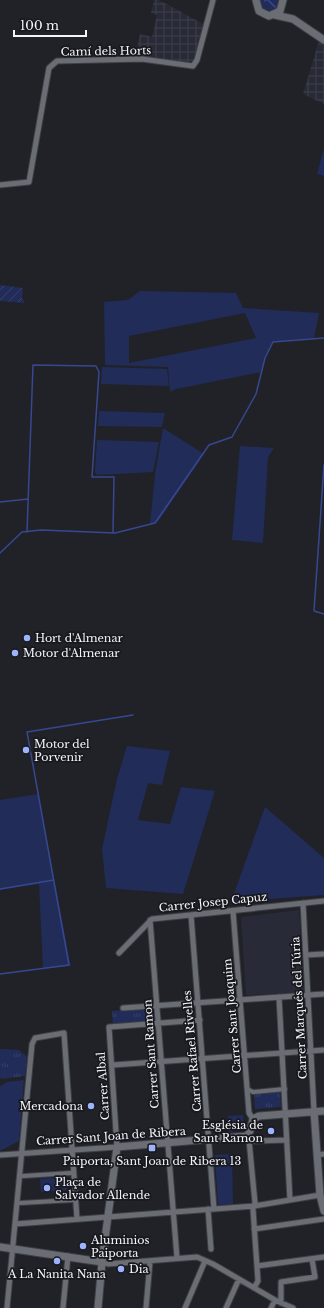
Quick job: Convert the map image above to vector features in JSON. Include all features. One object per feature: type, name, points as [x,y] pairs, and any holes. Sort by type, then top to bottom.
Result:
[{"type":"street","name":"Camí dels Horts","points":[[0,184],[29,182],[49,68],[53,63],[57,61],[142,59],[192,66],[197,60],[213,0]]},
{"type":"street","points":[[256,0],[256,6],[261,13],[269,16],[275,15],[293,19],[324,40]]},
{"type":"street","points":[[275,15],[283,2],[293,19]]},
{"type":"street","name":"Carrer Josep Capuz","points":[[119,953],[150,920],[324,901]]},
{"type":"street","name":"Carrer Marqués del Túria","points":[[303,903],[314,1111]]},
{"type":"street","name":"Carrer Sant Joaquim","points":[[233,911],[249,1113],[253,1119]]},
{"type":"street","name":"Carrer Rafael Rivelles","points":[[191,915],[214,1209]]},
{"type":"street","name":"Carrer Sant Ramon","points":[[150,920],[177,1258]]},
{"type":"street","points":[[306,955],[324,954]]},
{"type":"street","points":[[123,1008],[324,994]]},
{"type":"street","points":[[279,997],[290,1200]]},
{"type":"street","points":[[158,1023],[200,1020]]},
{"type":"street","name":"Carrer Albal","points":[[98,1308],[102,1262],[117,1147],[110,1027],[158,1023]]},
{"type":"street","points":[[7,1308],[32,1044],[35,1038],[64,1033],[77,1219]]},
{"type":"street","points":[[112,1065],[324,1050]]},
{"type":"street","points":[[247,1089],[253,1092],[285,1089]]},
{"type":"street","points":[[314,1111],[320,1154],[321,1197],[324,1211]]},
{"type":"street","points":[[254,1288],[258,1281],[254,1229],[254,1206],[248,1138],[253,1119],[259,1116],[324,1111]]},
{"type":"street","name":"Carrer Sant Joan de Ribera","points":[[0,1155],[209,1139],[248,1138],[256,1141],[287,1140]]},
{"type":"street","points":[[23,1176],[71,1173]]},
{"type":"street","points":[[15,1224],[254,1206],[321,1197]]},
{"type":"street","points":[[20,1204],[73,1200]]},
{"type":"street","points":[[208,1209],[211,1249]]},
{"type":"street","points":[[254,1229],[324,1219]]},
{"type":"street","points":[[0,1247],[68,1256],[108,1264],[150,1262],[197,1257],[275,1300],[293,1308]]},
{"type":"street","points":[[63,1308],[68,1256]]},
{"type":"street","points":[[257,1266],[324,1257]]},
{"type":"street","points":[[282,1303],[281,1282],[315,1277],[312,1259]]},
{"type":"street","points":[[185,1308],[205,1261]]},
{"type":"street","points":[[146,1308],[150,1262]]},
{"type":"street","points":[[226,1308],[239,1279]]},
{"type":"street","points":[[271,1308],[275,1300]]},
{"type":"shaded area","points":[[154,0],[159,0],[205,25],[195,62],[183,64],[152,57],[135,57],[140,34],[152,37],[157,15],[151,13]]},
{"type":"shaded area","points":[[319,41],[324,45],[324,104],[303,94]]},
{"type":"shaded area","points":[[299,910],[304,992],[246,995],[241,917]]},
{"type":"green space","points":[[259,0],[280,0],[277,9],[271,12],[262,8]]},
{"type":"green space","points":[[324,149],[324,176],[317,174]]},
{"type":"green space","points":[[0,285],[23,288],[22,298],[25,303],[0,301]]},
{"type":"green space","points":[[140,291],[236,293],[243,308],[319,313],[314,338],[273,342],[265,357],[261,372],[176,389],[170,392],[168,367],[105,365],[104,302],[128,300]],"holes":[[[245,313],[256,338],[129,363],[129,336]]]},
{"type":"green space","points":[[102,367],[167,369],[169,386],[101,384]]},
{"type":"green space","points":[[99,411],[165,413],[162,427],[98,426]]},
{"type":"green space","points":[[163,428],[204,454],[160,519],[156,523],[150,524],[155,474]]},
{"type":"green space","points":[[97,440],[159,442],[153,472],[97,475],[95,472]]},
{"type":"green space","points":[[240,446],[274,448],[268,457],[263,543],[232,540]]},
{"type":"green space","points":[[127,746],[170,751],[162,785],[148,783],[138,820],[170,824],[181,787],[215,791],[183,894],[106,888],[102,849],[117,779]]},
{"type":"green space","points":[[38,794],[71,966],[43,969],[39,884],[0,890],[0,800]]},
{"type":"green space","points":[[265,807],[324,858],[324,895],[231,902]]},
{"type":"green space","points":[[153,1008],[154,1022],[113,1025],[112,1011]]},
{"type":"green space","points":[[0,1049],[19,1050],[27,1057],[25,1076],[1,1079]]},
{"type":"green space","points":[[24,1080],[19,1141],[0,1151],[0,1086],[7,1082]]},
{"type":"green space","points":[[280,1091],[281,1107],[255,1109],[254,1093]]},
{"type":"green space","points":[[243,1115],[244,1130],[229,1132],[228,1116]]},
{"type":"green space","points":[[232,1154],[233,1204],[218,1205],[215,1155]]},
{"type":"green space","points":[[66,1177],[67,1190],[41,1192],[40,1179]]},
{"type":"waterway","points":[[268,0],[275,7]]},
{"type":"waterway","points":[[0,553],[22,532],[41,530],[115,533],[155,523],[209,445],[232,437],[256,394],[265,358],[273,342],[324,338]]},
{"type":"waterway","points":[[27,532],[33,365],[96,366],[99,372],[92,477],[114,477],[113,533]]},
{"type":"waterway","points":[[324,465],[314,611],[324,614]]},
{"type":"waterway","points":[[0,502],[28,499]]},
{"type":"waterway","points":[[0,974],[69,965],[27,732],[133,715]]},
{"type":"waterway","points":[[0,889],[54,880]]},
{"type":"place","name":"Hort d'Almenar","points":[[27,638]]},
{"type":"place","name":"Motor d'Almenar","points":[[15,653]]},
{"type":"place","name":"Motor del Porvenir","points":[[26,750]]},
{"type":"place","name":"Mercadona","points":[[91,1106]]},
{"type":"place","name":"Església de Sant Ramon","points":[[271,1131]]},
{"type":"place","name":"Paiporta, Sant Joan de Ribera 13","points":[[152,1148]]},
{"type":"place","name":"Plaça de Salvador Allende","points":[[47,1188]]},
{"type":"place","name":"Aluminios Paiporta","points":[[83,1246]]},
{"type":"place","name":"A La Nanita Nana","points":[[57,1261]]},
{"type":"place","name":"Dia","points":[[121,1269]]}]
